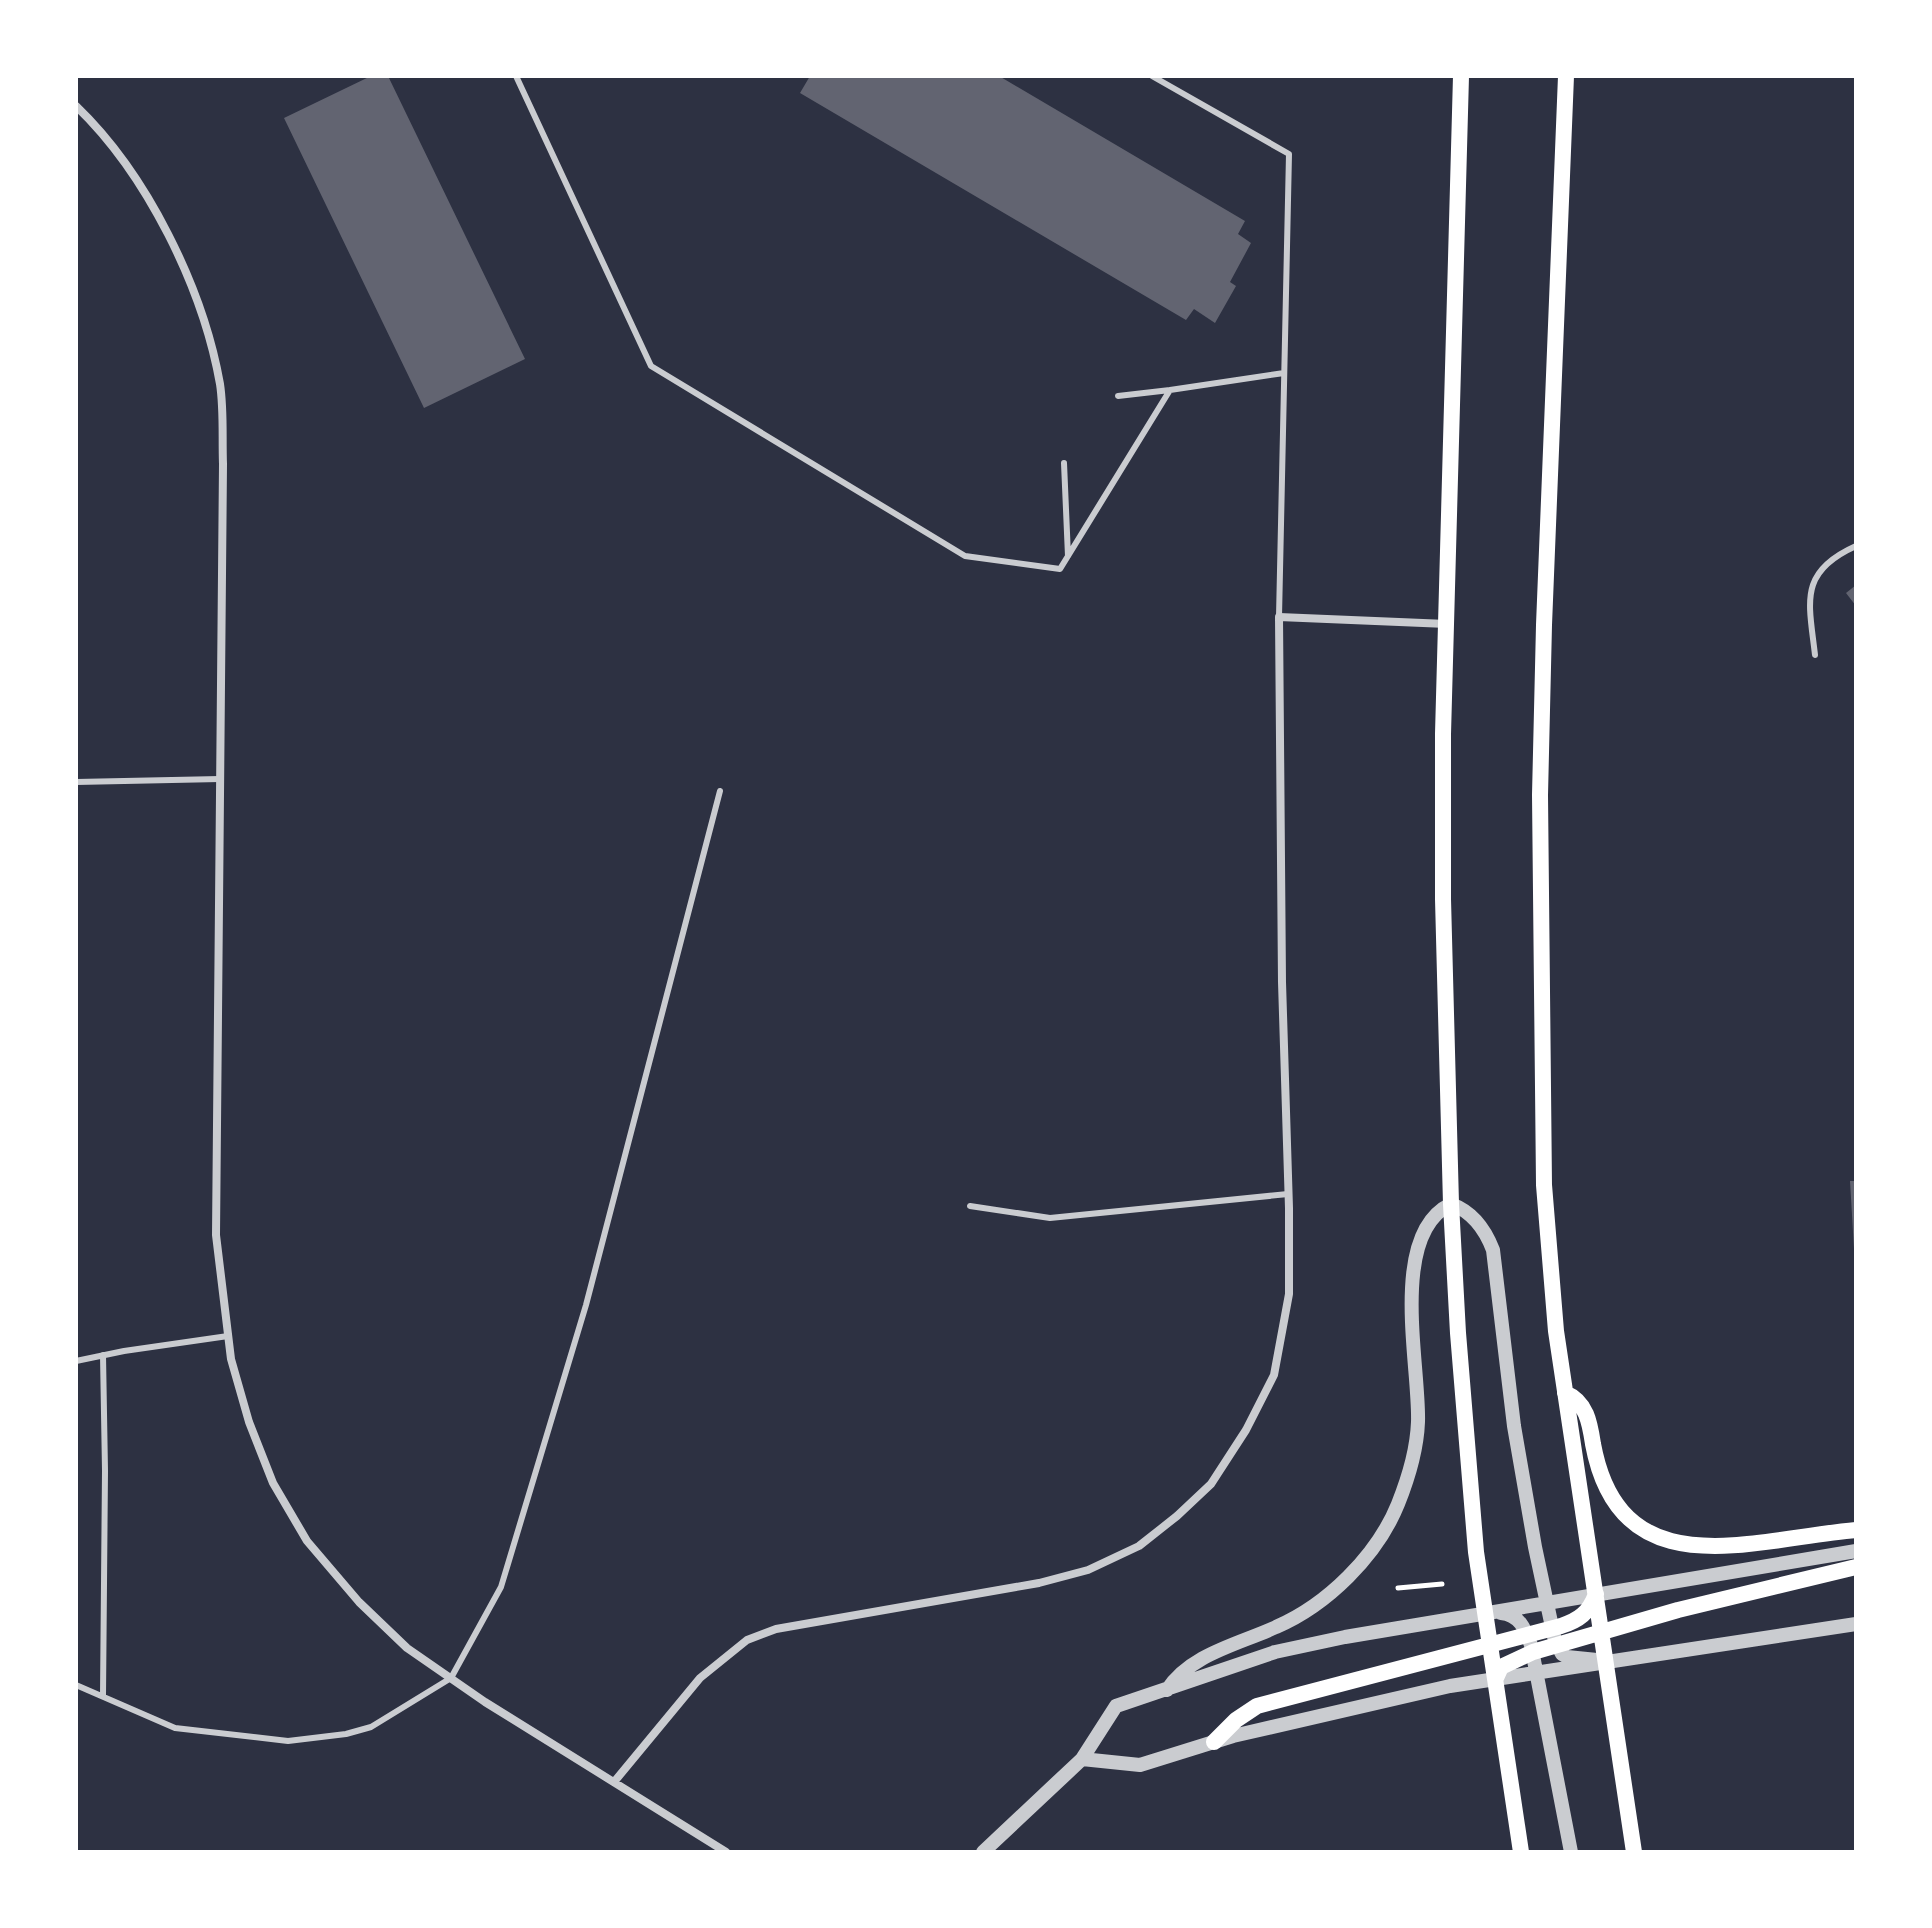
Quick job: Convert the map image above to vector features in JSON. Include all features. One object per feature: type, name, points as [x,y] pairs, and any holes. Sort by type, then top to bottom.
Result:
[{"type":"main road","points":[[1461,76],[1443,734],[1443,899],[1451,1204],[1476,1552],[1521,1852]]},
{"type":"main road","points":[[1566,76],[1540,795],[1544,1185],[1548,1258],[1565,1393],[1634,1852]]},
{"type":"main road","points":[[1565,1393],[1579,1401],[1590,1423],[1600,1471],[1610,1498],[1622,1513],[1653,1537],[1681,1543],[1722,1545],[1856,1530]]},
{"type":"main road","points":[[1214,1742],[1236,1720],[1266,1703],[1490,1646],[1530,1644],[1555,1637],[1602,1632],[1740,1594],[1856,1567]]},
{"type":"main road","points":[[1555,1637],[1589,1610],[1596,1594]]},
{"type":"main road","points":[[1496,1678],[1501,1667],[1530,1644]]},
{"type":"street","points":[[76,106],[90,119],[136,179],[171,240],[204,319],[220,386],[223,464],[216,1235],[231,1359],[254,1434],[273,1483],[307,1541],[359,1602],[407,1648],[485,1702],[726,1852]]},
{"type":"street","points":[[614,1782],[700,1678],[747,1640],[776,1629],[1039,1583],[1088,1570],[1139,1546],[1211,1484],[1246,1430],[1274,1375],[1289,1294],[1279,617],[1447,624]]},
{"type":"street","points":[[1167,1690],[1180,1673],[1208,1656],[1276,1627],[1310,1608],[1354,1569],[1385,1529],[1405,1484],[1418,1427],[1412,1294],[1415,1261],[1427,1225],[1451,1204],[1468,1212],[1477,1221],[1493,1250],[1511,1411],[1555,1637],[1567,1657],[1607,1661]]},
{"type":"street","points":[[983,1852],[1082,1759],[1116,1706],[1275,1652],[1345,1637],[1856,1551]]},
{"type":"street","points":[[1485,1613],[1513,1615],[1522,1623],[1530,1644],[1571,1852]]},
{"type":"street","points":[[1082,1759],[1140,1765],[1303,1718],[1496,1678],[1856,1624]]},
{"type":"lane","points":[[516,76],[651,366],[965,556],[1060,569],[1170,390]]},
{"type":"lane","points":[[1152,76],[1289,154],[1279,617]]},
{"type":"lane","points":[[1118,396],[1284,373]]},
{"type":"lane","points":[[1064,463],[1068,556]]},
{"type":"lane","points":[[1815,655],[1809,596],[1820,572],[1835,556],[1856,546]]},
{"type":"lane","points":[[76,782],[220,779]]},
{"type":"lane","points":[[76,1685],[175,1728],[288,1741],[346,1734],[371,1727],[451,1678],[501,1587],[510,1558],[586,1305],[720,791]]},
{"type":"lane","points":[[970,1206],[1050,1218],[1288,1194]]},
{"type":"lane","points":[[76,1361],[228,1336]]},
{"type":"lane","points":[[103,1355],[103,1696]]},
{"type":"path","points":[[1398,1588],[1442,1584]]},
{"type":"building","points":[[371,76],[388,76],[525,359],[424,408],[284,118]]},
{"type":"building","points":[[810,76],[999,76],[1245,221],[1238,234],[1251,243],[1230,282],[1236,286],[1215,323],[1194,309],[1186,320],[800,93]]},
{"type":"building","points":[[1856,585],[1856,606],[1846,593]]},
{"type":"building","points":[[1850,1181],[1856,1181],[1856,1249],[1854,1249]]}]
